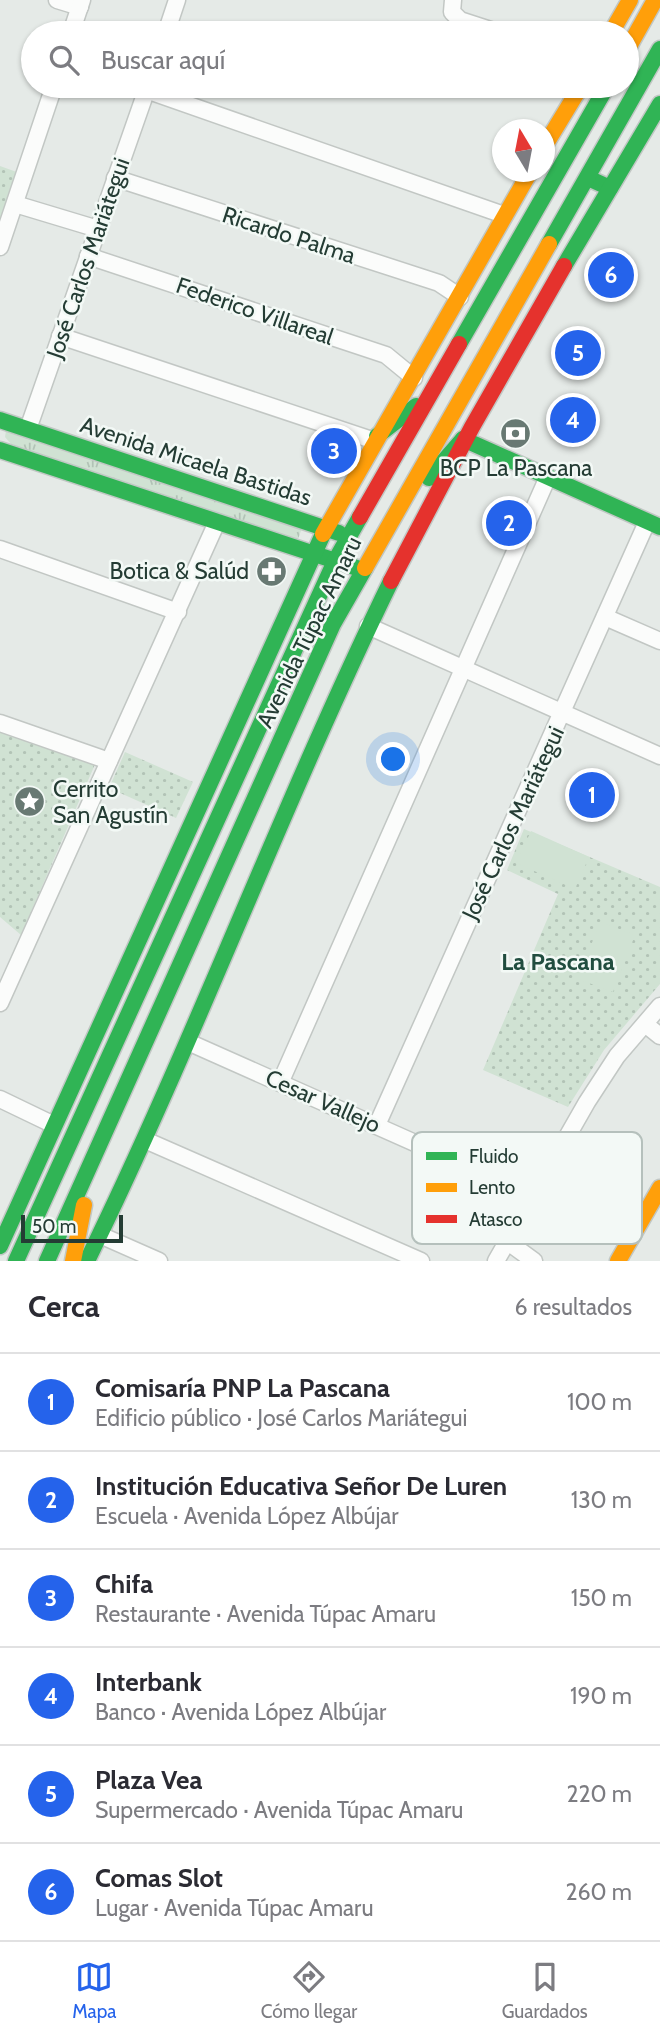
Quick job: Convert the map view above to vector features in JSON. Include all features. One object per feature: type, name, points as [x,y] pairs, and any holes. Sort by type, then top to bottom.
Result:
[{"type":"main road","points":[[618,21],[630,0]]},
{"type":"main road","points":[[639,28],[654,0]]},
{"type":"main road","name":"Avenida Túpac Amaru","points":[[639,87],[660,49]]},
{"type":"main road","points":[[555,130],[574,98]]},
{"type":"main road","name":"Avenida Túpac Amaru","points":[[16,1261],[335,561],[600,98]]},
{"type":"main road","name":"Avenida Túpac Amaru","points":[[47,1261],[333,624],[633,98]]},
{"type":"main road","points":[[87,1261],[145,1140],[368,626],[463,439],[660,104]]},
{"type":"main road","points":[[588,178],[610,188]]},
{"type":"main road","name":"Avenida Túpac Amaru","points":[[0,1244],[312,553],[524,182]]},
{"type":"main road","points":[[376,439],[429,396]]},
{"type":"main road","name":"Avenida Micaela Bastidas","points":[[0,420],[377,545]]},
{"type":"main road","points":[[388,525],[463,439]]},
{"type":"main road","points":[[463,439],[547,479],[653,524]]},
{"type":"main road","points":[[0,450],[363,570]]},
{"type":"main road","points":[[73,1261],[93,1158]]},
{"type":"main road","points":[[642,1225],[655,1206],[660,1188]]},
{"type":"main road","points":[[618,1261],[629,1244]]},
{"type":"street","points":[[57,0],[81,4],[75,21]]},
{"type":"street","points":[[170,21],[177,0]]},
{"type":"street","points":[[453,0],[452,12],[463,21]]},
{"type":"street","points":[[0,247],[50,98]]},
{"type":"street","name":"José Carlos Mariátegui","points":[[28,429],[144,98]]},
{"type":"street","points":[[175,98],[504,215]]},
{"type":"street","name":"Ricardo Palma","points":[[116,178],[439,284],[460,297]]},
{"type":"street","points":[[15,204],[98,229]]},
{"type":"street","name":"Federico Villareal","points":[[88,256],[386,355],[414,378]]},
{"type":"street","points":[[60,336],[376,439]]},
{"type":"street","points":[[281,1082],[547,479]]},
{"type":"street","points":[[0,1003],[217,522]]},
{"type":"street","name":"José Carlos Mariátegui","points":[[377,1125],[605,617],[653,524]]},
{"type":"street","points":[[0,549],[178,612]]},
{"type":"street","points":[[605,617],[660,641]]},
{"type":"street","points":[[368,626],[562,715],[660,756]]},
{"type":"street","points":[[0,723],[109,761]]},
{"type":"street","points":[[570,1132],[617,1056],[660,1006]]},
{"type":"street","points":[[645,1024],[660,1036]]},
{"type":"street","name":"Cesar Vallejo","points":[[188,1042],[412,1141]]},
{"type":"street","points":[[0,1099],[54,1125]]},
{"type":"street","points":[[145,1140],[422,1261]]},
{"type":"street","points":[[100,1235],[159,1261]]},
{"type":"street","points":[[496,1261],[507,1244]]},
{"type":"street","points":[[511,1244],[534,1261]]},
{"type":"green space","points":[[0,166],[25,175],[0,223]]},
{"type":"green space","points":[[6,431],[302,528],[297,542],[11,444],[5,437]]},
{"type":"green space","points":[[0,728],[96,762],[21,935],[0,917]]},
{"type":"green space","points":[[125,752],[193,782],[176,818],[109,788]]},
{"type":"green space","name":"La Pascana","points":[[524,829],[660,887],[660,984],[604,1050],[568,1107],[483,1070],[558,894],[507,870]]},
{"type":"green space","points":[[531,831],[589,857],[575,889],[516,863]]},
{"type":"green space","points":[[600,922],[635,935],[613,992],[578,979]]},
{"type":"traffic: fast","points":[[639,86],[660,49]]},
{"type":"traffic: fast","points":[[459,344],[600,98]]},
{"type":"traffic: fast","points":[[549,244],[632,98]]},
{"type":"traffic: fast","points":[[564,266],[660,104]]},
{"type":"traffic: fast","points":[[588,178],[610,188]]},
{"type":"traffic: fast","points":[[377,436],[416,406]]},
{"type":"traffic: fast","points":[[0,420],[339,533]]},
{"type":"traffic: fast","points":[[463,439],[660,527]]},
{"type":"traffic: fast","points":[[429,478],[463,439]]},
{"type":"traffic: fast","points":[[0,450],[363,570]]},
{"type":"traffic: fast","points":[[16,1261],[335,561],[360,517]]},
{"type":"traffic: fast","points":[[0,1246],[323,534]]},
{"type":"traffic: fast","points":[[47,1261],[333,624],[365,568]]},
{"type":"traffic: fast","points":[[87,1261],[127,1177],[313,750],[391,581]]},
{"type":"traffic: slow","points":[[618,21],[630,0]]},
{"type":"traffic: slow","points":[[639,29],[655,0]]},
{"type":"traffic: slow","points":[[555,129],[574,98]]},
{"type":"traffic: slow","points":[[323,534],[524,182]]},
{"type":"traffic: slow","points":[[365,568],[549,244]]},
{"type":"traffic: slow","points":[[642,1219],[660,1188]]},
{"type":"traffic: slow","points":[[73,1261],[84,1205]]},
{"type":"traffic: slow","points":[[618,1261],[628,1244]]},
{"type":"traffic: jam","points":[[391,581],[472,427],[564,266]]},
{"type":"traffic: jam","points":[[360,517],[459,344]]},
{"type":"place","name":"Comas Slot","points":[[611,275]]},
{"type":"place","name":"Plaza Vea","points":[[578,353]]},
{"type":"place","name":"Interbank","points":[[573,420]]},
{"type":"place","name":"BCP La Pascana","points":[[516,434]]},
{"type":"place","name":"Chifa","points":[[334,451]]},
{"type":"place","name":"Institución Educativa Señor De Luren","points":[[509,523]]},
{"type":"place","name":"Botica & Salúd","points":[[272,571]]},
{"type":"place","name":"Comisaría PNP La Pascana","points":[[592,795]]},
{"type":"place","name":"Cerrito San Agustín","points":[[30,802]]},
{"type":"district","name":"La Pascana","points":[[558,962]]}]
